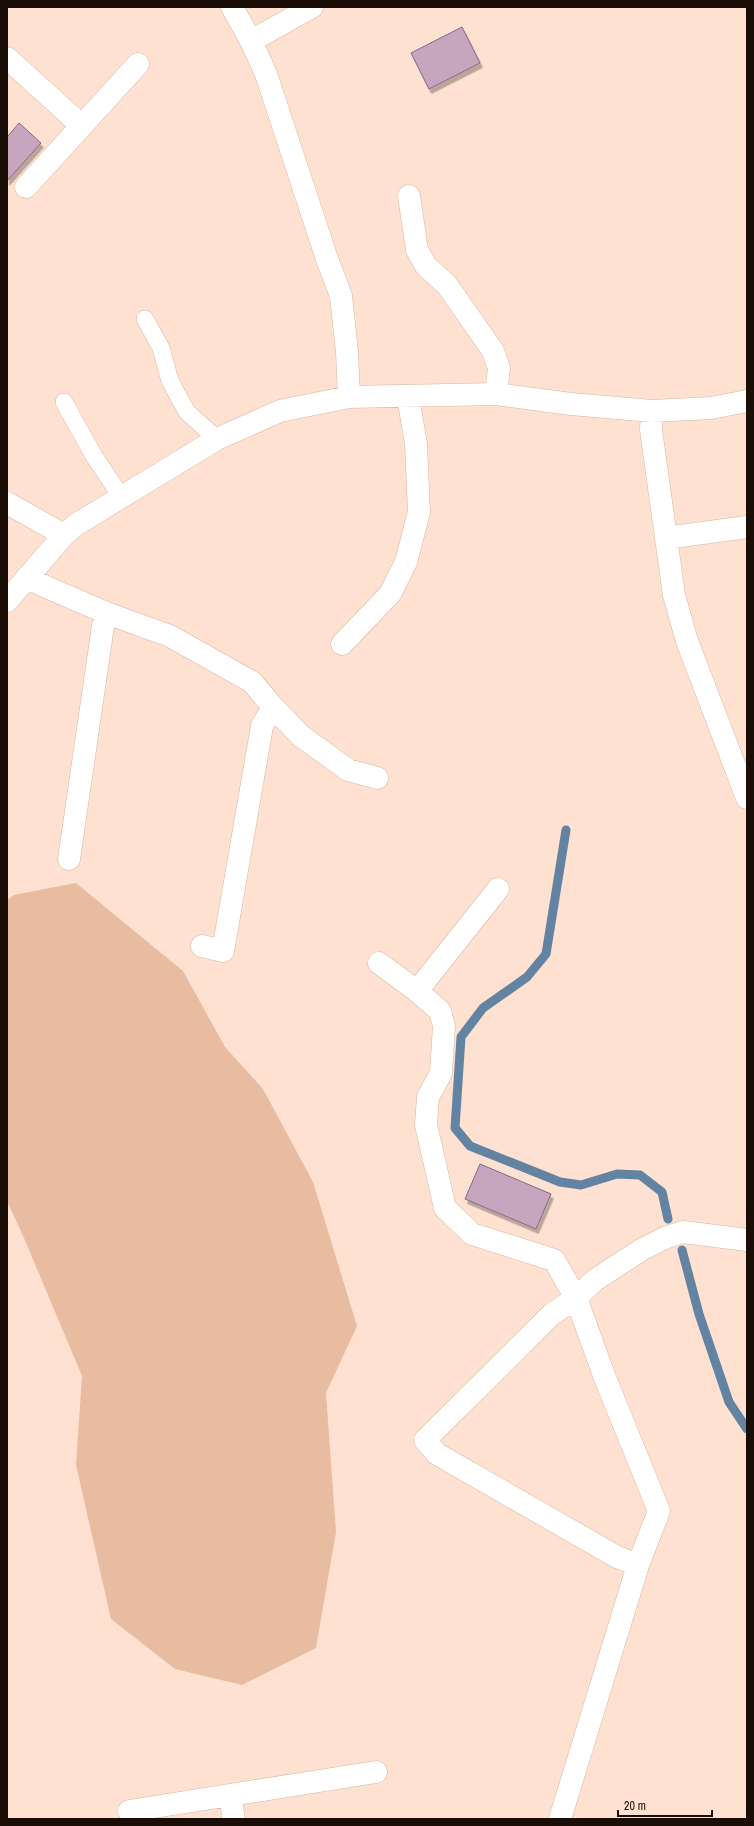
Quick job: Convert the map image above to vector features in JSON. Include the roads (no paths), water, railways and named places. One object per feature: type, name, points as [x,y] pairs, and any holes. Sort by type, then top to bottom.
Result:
[{"type":"street","points":[[232,7],[251,41],[266,74],[341,296],[347,352],[349,398]]},
{"type":"street","points":[[251,41],[312,7]]},
{"type":"street","points":[[7,58],[81,125]]},
{"type":"street","points":[[26,187],[138,64]]},
{"type":"street","points":[[409,196],[417,250],[426,266],[447,285],[493,352],[498,368],[496,394]]},
{"type":"street","points":[[7,600],[64,535],[77,524],[217,439],[280,412],[349,398],[496,394],[652,411],[711,408],[747,400]]},
{"type":"street","points":[[342,644],[390,594],[406,562],[419,512],[416,444],[408,397]]},
{"type":"street","points":[[652,411],[651,430],[674,595],[687,641],[747,798]]},
{"type":"street","points":[[7,503],[64,535]]},
{"type":"street","points":[[666,538],[747,526]]},
{"type":"street","points":[[27,577],[44,586],[109,614],[170,636],[252,682],[273,707],[301,736],[348,770],[377,778]]},
{"type":"street","points":[[69,859],[103,626],[109,614]]},
{"type":"street","points":[[202,946],[223,951],[262,726],[273,707]]},
{"type":"street","points":[[417,991],[498,890]]},
{"type":"street","points":[[379,963],[417,991],[440,1011],[444,1026],[441,1073],[428,1097],[426,1125],[445,1208],[472,1234],[554,1260],[576,1298],[605,1378],[659,1510],[638,1565],[560,1819]]},
{"type":"street","points":[[638,1565],[617,1557],[437,1454],[425,1440],[552,1314],[576,1298],[595,1280],[641,1250],[667,1237],[683,1232],[747,1240]]},
{"type":"street","points":[[129,1812],[376,1772]]},
{"type":"street","points":[[230,1796],[234,1819]]},
{"type":"lane","points":[[145,319],[161,348],[170,381],[187,412],[217,439]]},
{"type":"lane","points":[[64,402],[94,456],[122,498]]},
{"type":"waterway","points":[[566,830],[546,954],[527,977],[483,1008],[461,1037],[455,1128],[470,1146],[560,1182],[581,1185],[617,1174],[640,1175],[662,1192],[668,1219]]},
{"type":"waterway","points":[[682,1250],[699,1314],[729,1402],[747,1429]]}]
